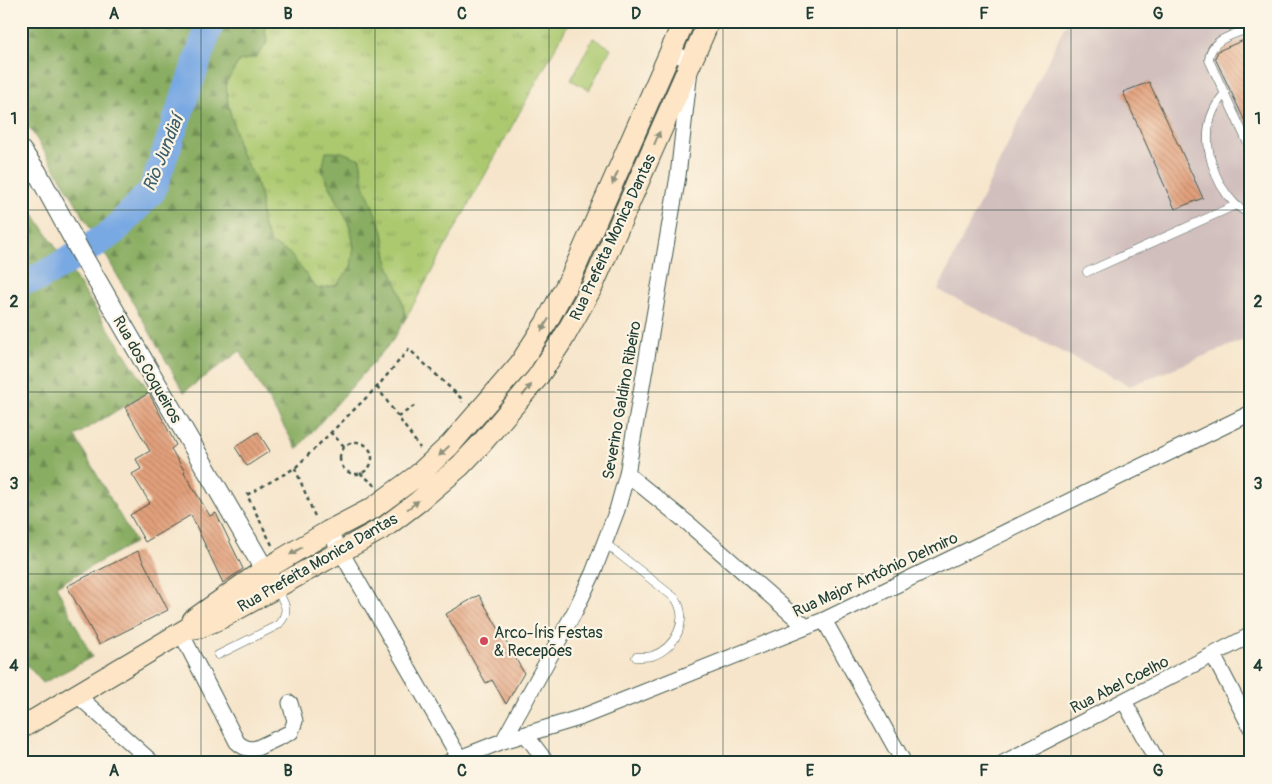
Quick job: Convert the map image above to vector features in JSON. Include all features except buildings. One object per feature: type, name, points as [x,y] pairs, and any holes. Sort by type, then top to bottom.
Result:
[{"type":"main road","name":"Rua Prefeita Monica Dantas","points":[[270,578],[324,528],[373,508],[418,475],[450,445],[520,364],[546,323],[572,275],[684,21]]},
{"type":"main road","name":"Rua Prefeita Monica Dantas","points":[[21,728],[184,631],[197,617],[270,578],[340,550],[385,527],[460,466],[487,438],[537,378],[563,339],[592,287],[709,21]]},
{"type":"street","points":[[671,52],[691,61]]},
{"type":"street","name":"Severino Galdino Ribeiro","points":[[503,741],[575,611],[606,544],[618,510],[626,474],[678,176],[691,61]]},
{"type":"street","name":"Rua dos Coqueiros","points":[[21,150],[40,178],[97,281],[270,578]]},
{"type":"street","name":"Rua Major Antônio Delmiro","points":[[453,760],[503,741],[579,718],[824,620],[1251,413]]},
{"type":"street","points":[[626,474],[690,525],[806,627]]},
{"type":"street","points":[[324,528],[340,550],[453,760]]},
{"type":"street","points":[[824,620],[904,763]]},
{"type":"street","points":[[184,631],[236,742],[241,746],[252,749],[257,748],[291,732],[295,715],[290,703]]},
{"type":"street","name":"Rua Abel Coelho","points":[[1003,763],[1251,635]]},
{"type":"street","points":[[1213,655],[1251,728]]},
{"type":"street","points":[[78,695],[153,763]]},
{"type":"street","points":[[1124,701],[1158,763]]},
{"type":"street","points":[[526,734],[547,763]]},
{"type":"lane","points":[[1251,28],[1217,42],[1210,51],[1210,60],[1251,150]]},
{"type":"lane","points":[[1225,93],[1211,116],[1208,130],[1208,147],[1217,178],[1225,192],[1236,205],[1251,215]]},
{"type":"lane","points":[[1087,272],[1236,205]]},
{"type":"lane","points":[[606,544],[675,598],[680,605],[682,614],[681,624],[678,633],[671,642],[662,651],[651,656],[636,658]]},
{"type":"lane","points":[[218,655],[278,625],[284,619],[285,603],[270,578]]},
{"type":"path","points":[[274,549],[248,495],[295,468],[377,387],[409,350],[463,400],[457,407]]},
{"type":"path","points":[[377,387],[421,449]]},
{"type":"path","points":[[398,417],[417,404]]},
{"type":"path","points":[[330,432],[345,447]]},
{"type":"path","points":[[359,443],[368,448],[372,458],[369,468],[360,473],[350,473],[342,466],[340,456],[345,447],[349,444],[359,443]]},
{"type":"path","points":[[295,468],[324,528]]},
{"type":"path","points":[[360,473],[377,486],[369,492]]},
{"type":"shaded area","points":[[1067,21],[1251,21],[1251,337],[1130,386],[938,290]]},
{"type":"green space","points":[[21,21],[264,21],[267,43],[256,57],[239,61],[226,83],[228,103],[240,152],[255,178],[261,199],[262,223],[270,242],[290,254],[317,289],[337,285],[351,267],[354,247],[350,226],[322,170],[326,152],[342,152],[360,159],[364,185],[383,232],[388,263],[399,290],[406,318],[393,340],[297,449],[240,351],[184,392],[73,198],[31,130],[21,121]]},
{"type":"green space","points":[[264,21],[570,21],[406,318],[399,290],[388,263],[383,232],[364,185],[360,159],[322,170],[345,216],[353,241],[350,269],[337,285],[317,289],[290,254],[270,242],[262,222],[261,199],[255,178],[240,152],[228,103],[226,83],[239,61],[256,57],[267,43]]},
{"type":"green space","points":[[593,38],[611,48],[589,90],[571,80]]},
{"type":"green space","points":[[21,194],[149,391],[75,436],[135,542],[56,586],[92,657],[43,683],[25,663],[21,662]]},
{"type":"waterway","name":"Rio Jundiaí","points":[[21,281],[38,278],[112,233],[152,191],[211,21]]},
{"type":"place","name":"Arco-Íris Festas & Recepões","points":[[484,641]]}]
